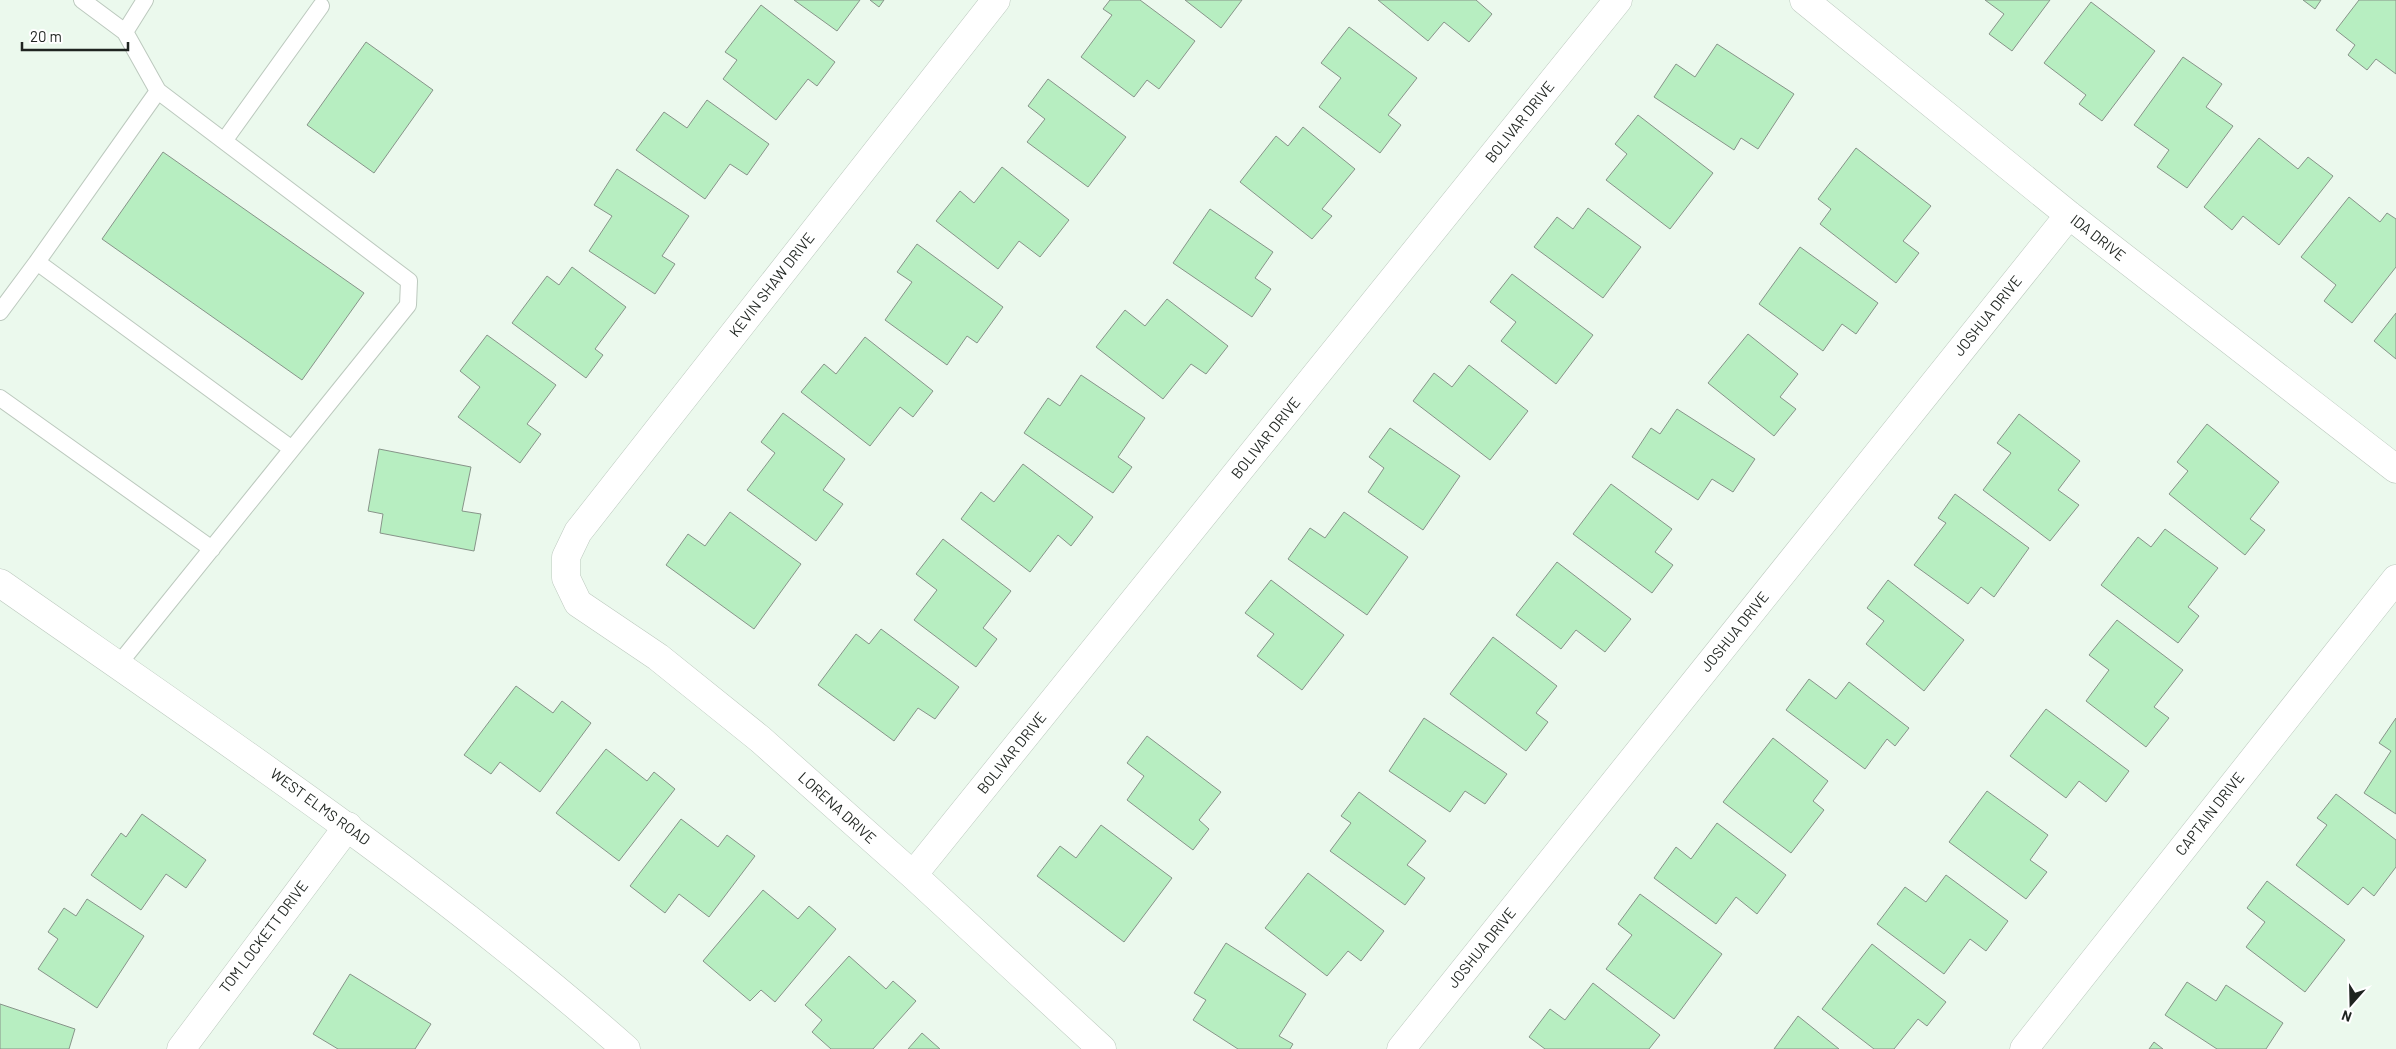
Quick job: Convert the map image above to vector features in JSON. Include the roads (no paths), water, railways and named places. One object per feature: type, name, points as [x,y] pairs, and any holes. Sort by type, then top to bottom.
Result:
[{"type":"street","name":"KEVIN SHAW DRIVE","points":[[566,578],[566,557],[578,532],[996,0]]},
{"type":"street","name":"BOLIVAR DRIVE","points":[[913,875],[1618,0]]},
{"type":"street","name":"IDA DRIVE","points":[[1804,0],[2069,215],[2396,470]]},
{"type":"street","name":"JOSHUA DRIVE","points":[[1401,1049],[2069,215]]},
{"type":"street","name":"LORENA DRIVE","points":[[566,578],[578,603],[658,657],[760,739],[913,875],[1102,1049]]},
{"type":"street","name":"CAPTAIN DRIVE","points":[[2024,1049],[2396,579]]},
{"type":"street","name":"WEST ELMS ROAD","points":[[0,583],[348,826],[573,1002],[626,1049]]},
{"type":"street","name":"TOM LOCKETT DRIVE","points":[[181,1049],[348,826]]},
{"type":"lane","points":[[82,0],[125,32],[158,91],[409,281],[408,305],[118,665]]},
{"type":"lane","points":[[125,32],[145,0]]},
{"type":"lane","points":[[224,141],[321,6]]},
{"type":"lane","points":[[0,312],[158,91]]},
{"type":"lane","points":[[37,262],[292,449]]},
{"type":"lane","points":[[0,398],[212,549]]}]
